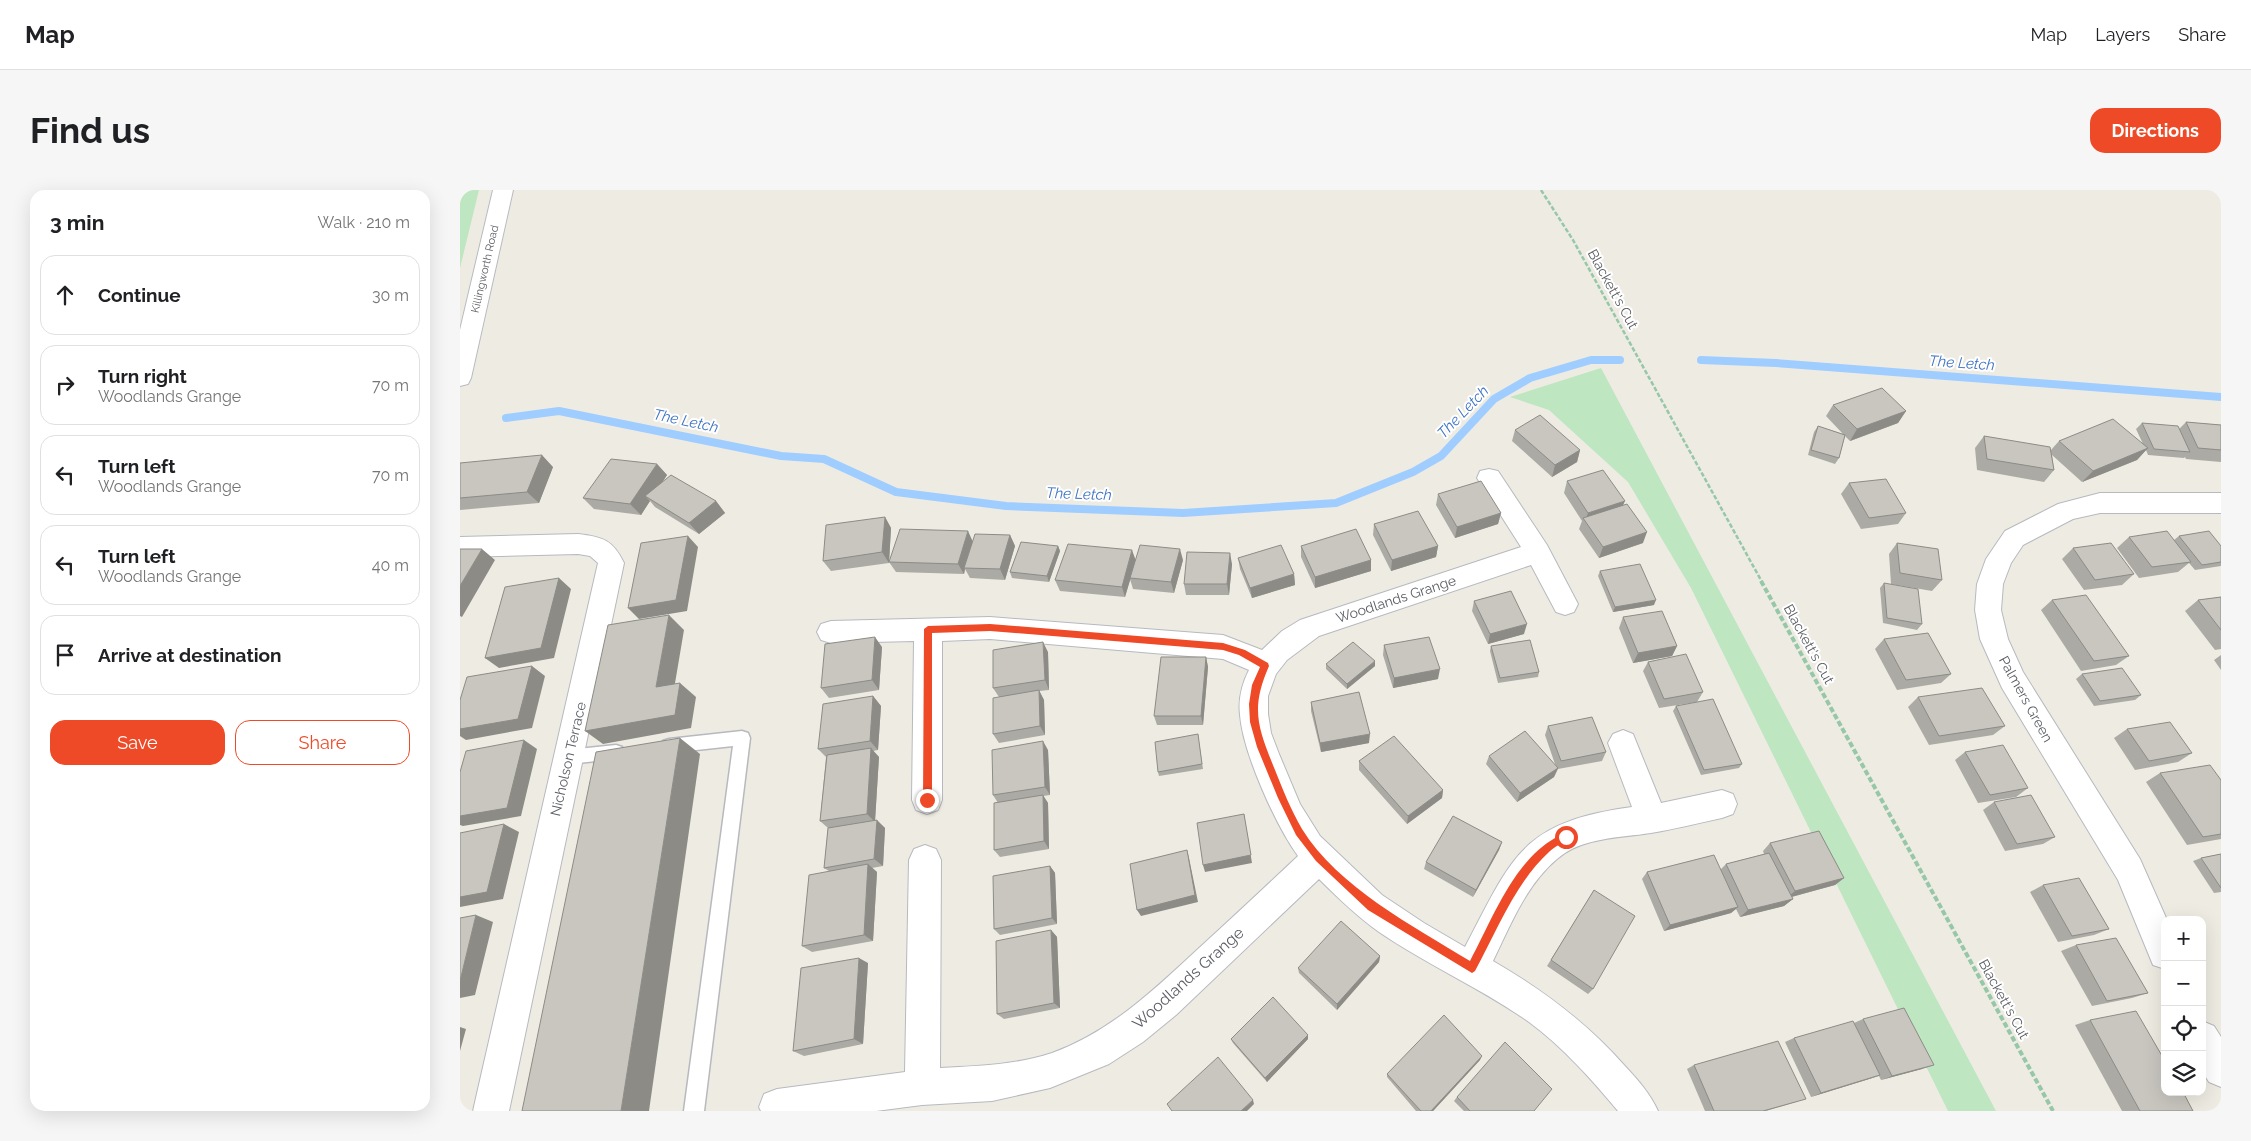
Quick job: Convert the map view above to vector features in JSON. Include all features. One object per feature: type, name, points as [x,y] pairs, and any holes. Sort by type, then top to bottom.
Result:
[{"type":"street","name":"Killingworth Road","points":[[460,378],[503,190]]},
{"type":"street","points":[[1489,478],[1538,552],[1565,604]]},
{"type":"street","name":"Palmers Green","points":[[2161,944],[2129,870],[2012,679],[1994,639],[1988,610],[1990,584],[1999,559],[2014,538],[2067,511],[2100,503],[2218,508]]},
{"type":"street","name":"Nicholson Terrace","points":[[460,547],[578,544],[594,546],[606,552],[611,563],[491,1111]]},
{"type":"street","name":"Woodlands Grange","points":[[1538,552],[1310,628],[1294,637],[1265,666],[1256,685],[1253,704],[1254,722],[1261,747],[1282,798],[1300,832],[1319,858],[1371,906],[1542,1012],[1584,1046],[1640,1111]]},
{"type":"street","points":[[831,632],[990,628],[1223,647],[1242,653],[1265,666]]},
{"type":"street","points":[[927,800],[928,629]]},
{"type":"street","points":[[1623,743],[1652,819]]},
{"type":"street","points":[[1472,968],[1513,891],[1530,865],[1547,848],[1566,837],[1588,829],[1652,819],[1722,804]]},
{"type":"street","name":"Woodlands Grange","points":[[777,1107],[922,1087],[992,1083],[1050,1070],[1097,1052],[1131,1030],[1164,1003],[1319,858]]},
{"type":"street","points":[[922,1087],[925,860]]},
{"type":"street","points":[[2206,1030],[2221,1028]]},
{"type":"street","points":[[2206,1045],[2221,1070]]},
{"type":"lane","points":[[655,748],[742,738],[694,1111]]},
{"type":"lane","points":[[568,757],[636,750]]},
{"type":"path","name":"Blackett's Cut","points":[[1541,190],[1578,248],[2053,1111]]},
{"type":"green space","points":[[460,190],[479,190],[460,268]]},
{"type":"green space","points":[[1601,368],[1996,1111],[1948,1111],[1691,588],[1628,482],[1549,410],[1510,397]]},
{"type":"building","points":[[1882,388],[1906,411],[1857,429],[1833,405]]},
{"type":"building","points":[[1540,415],[1580,450],[1555,465],[1515,430]]},
{"type":"building","points":[[2113,419],[2148,448],[2093,471],[2059,441]]},
{"type":"building","points":[[2186,422],[2221,425],[2221,450],[2198,448]]},
{"type":"building","points":[[2142,423],[2178,426],[2190,452],[2154,449]]},
{"type":"building","points":[[1818,426],[1845,435],[1839,458],[1811,450]]},
{"type":"building","points":[[1984,436],[2050,447],[2054,470],[1987,459]]},
{"type":"building","points":[[542,455],[527,492],[460,498],[460,463]]},
{"type":"building","points":[[611,459],[657,464],[630,504],[583,498]]},
{"type":"building","points":[[1603,470],[1625,501],[1588,513],[1567,481]]},
{"type":"building","points":[[671,475],[716,501],[689,523],[645,496]]},
{"type":"building","points":[[1886,479],[1906,513],[1869,518],[1849,483]]},
{"type":"building","points":[[1481,481],[1501,513],[1457,527],[1438,494]]},
{"type":"building","points":[[1627,504],[1647,532],[1603,547],[1583,518]]},
{"type":"building","points":[[1418,511],[1438,546],[1392,560],[1374,524]]},
{"type":"building","points":[[885,517],[882,552],[823,561],[826,525]]},
{"type":"building","points":[[900,529],[968,531],[958,564],[889,562]]},
{"type":"building","points":[[1356,529],[1371,560],[1315,577],[1301,546]]},
{"type":"building","points":[[2167,531],[2191,562],[2152,567],[2129,537]]},
{"type":"building","points":[[2209,531],[2221,546],[2221,562],[2202,565],[2179,536]]},
{"type":"building","points":[[975,534],[1010,535],[1000,569],[964,568]]},
{"type":"building","points":[[688,536],[676,600],[628,608],[641,543]]},
{"type":"building","points":[[1021,542],[1058,546],[1047,576],[1010,572]]},
{"type":"building","points":[[1897,543],[1938,549],[1942,580],[1900,573]]},
{"type":"building","points":[[2111,543],[2134,574],[2095,580],[2073,548]]},
{"type":"building","points":[[1068,544],[1132,550],[1122,587],[1055,580]]},
{"type":"building","points":[[1140,545],[1180,549],[1171,582],[1130,578]]},
{"type":"building","points":[[1281,545],[1294,574],[1250,588],[1238,558]]},
{"type":"building","points":[[460,549],[482,549],[460,586]]},
{"type":"building","points":[[1187,552],[1230,553],[1227,584],[1184,584]]},
{"type":"building","points":[[1640,564],[1656,600],[1615,607],[1600,571]]},
{"type":"building","points":[[559,578],[541,648],[485,658],[505,587]]},
{"type":"building","points":[[1884,583],[1918,589],[1922,624],[1887,618]]},
{"type":"building","points":[[1511,591],[1527,624],[1490,634],[1474,601]]},
{"type":"building","points":[[2086,595],[2129,656],[2094,661],[2052,600]]},
{"type":"building","points":[[2221,597],[2221,630],[2198,600]]},
{"type":"building","points":[[1662,611],[1677,646],[1638,653],[1623,617]]},
{"type":"building","points":[[669,615],[656,687],[680,683],[675,715],[585,731],[608,625]]},
{"type":"building","points":[[1928,633],[1951,674],[1906,680],[1884,639]]},
{"type":"building","points":[[875,637],[872,680],[821,688],[825,644]]},
{"type":"building","points":[[1429,637],[1440,669],[1394,678],[1384,645]]},
{"type":"building","points":[[1530,640],[1539,672],[1500,678],[1491,646]]},
{"type":"building","points":[[1043,642],[1045,680],[993,688],[993,650]]},
{"type":"building","points":[[1353,642],[1375,661],[1347,684],[1326,664]]},
{"type":"building","points":[[1686,654],[1703,692],[1664,699],[1648,662]]},
{"type":"building","points":[[1161,657],[1206,657],[1201,716],[1154,716]]},
{"type":"building","points":[[532,666],[518,719],[460,729],[460,700],[467,677]]},
{"type":"building","points":[[2122,668],[2141,695],[2100,701],[2082,674]]},
{"type":"building","points":[[1982,688],[2005,726],[1939,736],[1918,697]]},
{"type":"building","points":[[1039,690],[1040,726],[993,734],[993,698]]},
{"type":"building","points":[[1359,692],[1370,734],[1320,743],[1311,702]]},
{"type":"building","points":[[873,696],[870,741],[818,749],[823,704]]},
{"type":"building","points":[[1713,699],[1742,764],[1704,770],[1676,706]]},
{"type":"building","points":[[1592,717],[1606,752],[1561,761],[1548,726]]},
{"type":"building","points":[[2170,722],[2192,753],[2149,761],[2127,729]]},
{"type":"building","points":[[1525,731],[1558,768],[1520,793],[1489,756]]},
{"type":"building","points":[[1198,734],[1202,764],[1158,772],[1155,742]]},
{"type":"building","points":[[1394,736],[1443,790],[1408,816],[1359,761]]},
{"type":"building","points":[[680,738],[621,1111],[522,1111],[596,752]]},
{"type":"building","points":[[524,740],[507,808],[460,816],[460,772],[466,751]]},
{"type":"building","points":[[1043,741],[1045,787],[993,795],[992,750]]},
{"type":"building","points":[[2003,745],[2028,788],[1990,795],[1965,752]]},
{"type":"building","points":[[871,748],[867,814],[820,821],[827,755]]},
{"type":"building","points":[[2210,765],[2221,780],[2221,834],[2203,837],[2160,773]]},
{"type":"building","points":[[1043,795],[1044,841],[994,850],[994,803]]},
{"type":"building","points":[[2031,795],[2055,837],[2017,844],[1994,802]]},
{"type":"building","points":[[1244,814],[1251,855],[1203,865],[1197,823]]},
{"type":"building","points":[[1453,816],[1502,842],[1476,890],[1426,862]]},
{"type":"building","points":[[877,820],[874,859],[824,868],[828,828]]},
{"type":"building","points":[[504,824],[487,892],[460,897],[460,833]]},
{"type":"building","points":[[1819,831],[1844,878],[1795,891],[1770,843]]},
{"type":"building","points":[[1187,850],[1195,895],[1137,910],[1130,864]]},
{"type":"building","points":[[1769,853],[1793,899],[1748,910],[1726,864]]},
{"type":"building","points":[[2221,854],[2221,888],[2201,858]]},
{"type":"building","points":[[1714,855],[1738,907],[1670,925],[1647,872]]},
{"type":"building","points":[[868,864],[864,935],[802,946],[809,875]]},
{"type":"building","points":[[1050,866],[1052,918],[994,929],[993,876]]},
{"type":"building","points":[[2079,878],[2109,929],[2072,936],[2043,885]]},
{"type":"building","points":[[1594,890],[1635,916],[1593,989],[1551,960]]},
{"type":"building","points":[[476,915],[460,981],[460,918]]},
{"type":"building","points":[[1341,921],[1380,956],[1337,1004],[1298,968]]},
{"type":"building","points":[[1051,930],[1054,1003],[997,1014],[996,941]]},
{"type":"building","points":[[2116,938],[2148,993],[2107,1001],[2076,945]]},
{"type":"building","points":[[859,958],[854,1039],[793,1051],[801,968]]},
{"type":"building","points":[[1273,997],[1308,1035],[1265,1078],[1231,1039]]},
{"type":"building","points":[[1904,1008],[1934,1065],[1892,1076],[1863,1019]]},
{"type":"building","points":[[2136,1011],[2161,1054],[2161,1096],[2185,1096],[2193,1111],[2140,1111],[2090,1020]]},
{"type":"building","points":[[1444,1015],[1482,1056],[1431,1111],[1421,1111],[1387,1074]]},
{"type":"building","points":[[1853,1021],[1880,1075],[1821,1093],[1794,1038]]},
{"type":"building","points":[[1778,1041],[1806,1099],[1763,1111],[1714,1111],[1694,1065]]},
{"type":"building","points":[[1505,1042],[1552,1089],[1534,1111],[1470,1111],[1457,1097]]},
{"type":"building","points":[[1218,1057],[1253,1100],[1241,1111],[1172,1111],[1167,1104]]},
{"type":"waterway","name":"The Letch","points":[[506,418],[559,411],[781,456],[824,459],[896,492],[1006,506],[1183,513],[1336,503],[1413,472],[1441,456],[1494,399],[1530,378],[1591,360],[1620,360]]},
{"type":"waterway","name":"The Letch","points":[[1701,360],[1776,363],[2221,397]]},
{"type":"route","points":[[927,800],[928,629],[990,628],[1223,647],[1242,653],[1265,666],[1256,685],[1253,704],[1254,722],[1261,747],[1282,798],[1300,832],[1319,858],[1371,906],[1412,933],[1472,968],[1513,891],[1530,865],[1547,848],[1566,837]]}]
